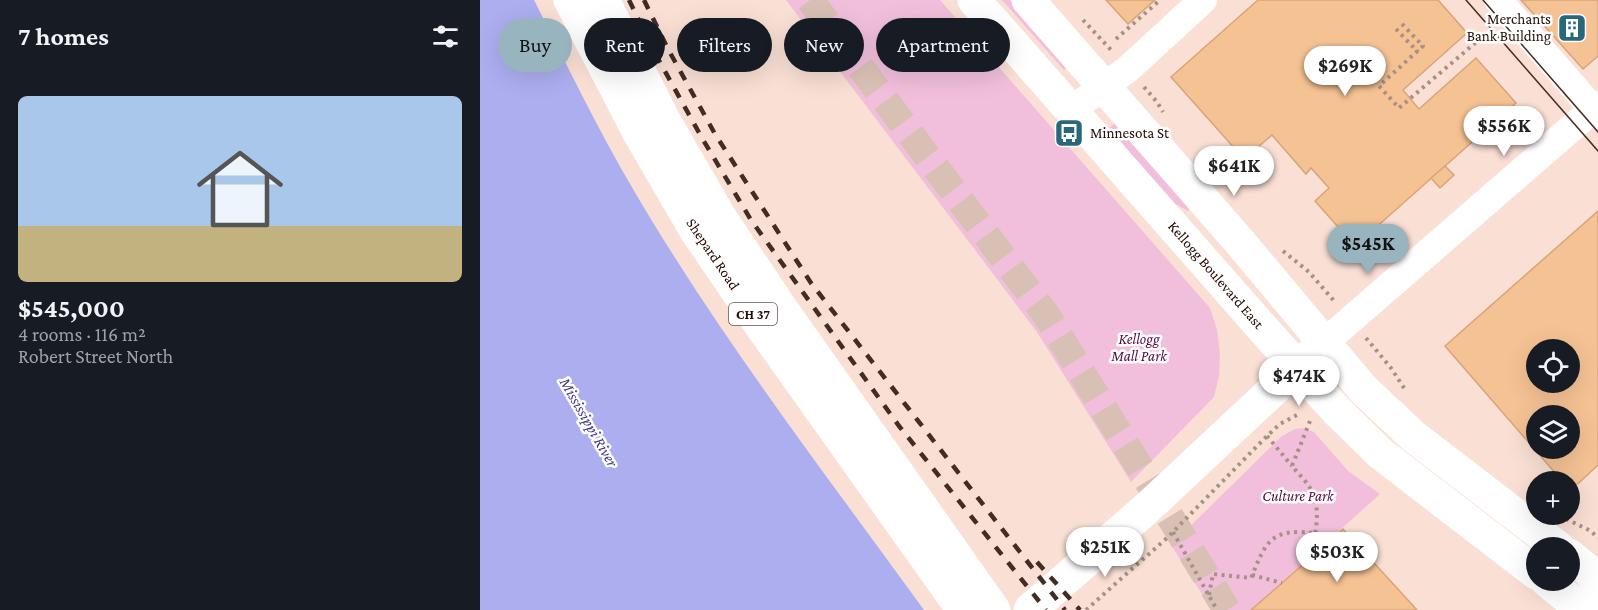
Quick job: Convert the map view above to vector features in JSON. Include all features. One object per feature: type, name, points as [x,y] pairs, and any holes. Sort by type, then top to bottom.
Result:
[{"type":"main road","name":"Shepard Road","points":[[570,0],[639,133],[696,231],[963,610]]},
{"type":"main road","name":"Shepard Road","points":[[603,0],[664,120],[720,217],[781,308],[994,610]]},
{"type":"main road","name":"Kellogg Boulevard East","points":[[974,0],[1337,411],[1380,453],[1526,565]]},
{"type":"main road","points":[[1028,0],[1112,72],[1363,389],[1413,436],[1545,537]]},
{"type":"main road","points":[[1030,610],[1146,508],[1325,342]]},
{"type":"main road","points":[[1580,564],[1590,572],[1598,584]]},
{"type":"main road","points":[[1559,591],[1574,603],[1598,605]]},
{"type":"street","points":[[1071,110],[1112,72],[1137,62],[1203,0]]},
{"type":"street","points":[[1325,342],[1596,110],[1498,0]]},
{"type":"path","points":[[1116,39],[1161,0]]},
{"type":"path","points":[[1076,14],[1096,33],[1112,72]]},
{"type":"path","points":[[1402,24],[1423,46],[1379,86],[1399,108],[1481,38]]},
{"type":"path","points":[[1396,29],[1418,52]]},
{"type":"path","points":[[1280,248],[1309,272],[1329,295]]},
{"type":"path","points":[[1365,337],[1391,368],[1407,393]]},
{"type":"path","points":[[1086,610],[1168,537],[1267,436],[1280,424],[1297,415]]},
{"type":"path","points":[[1292,466],[1311,420]]},
{"type":"path","points":[[1267,436],[1311,490],[1315,499],[1317,511],[1311,557]]},
{"type":"path","points":[[1580,525],[1598,538]]},
{"type":"path","points":[[1173,532],[1217,610]]},
{"type":"path","points":[[1209,595],[1214,574],[1251,578],[1264,547],[1273,538],[1302,532],[1314,533]]},
{"type":"path","points":[[1252,575],[1282,583]]},
{"type":"green space","name":"Kellogg Mall Park","points":[[786,0],[940,0],[956,18],[876,18],[876,72],[1003,72],[1210,308],[1217,330],[1220,355],[1219,376],[1214,397],[1131,482],[1037,332],[840,72],[864,72],[864,18],[800,18]]},
{"type":"green space","points":[[1002,0],[1010,0],[1068,66],[1064,70]]},
{"type":"green space","points":[[1116,122],[1192,206],[1188,211],[1163,197],[1105,132]]},
{"type":"green space","name":"Culture Park","points":[[1303,428],[1314,432],[1348,471],[1380,494],[1251,610],[1212,610],[1171,545],[1282,436],[1295,429]]},
{"type":"water","name":"Mississippi River","points":[[480,0],[534,0],[543,18],[498,18],[498,72],[570,72],[607,143],[666,244],[773,403],[924,610],[480,610]]},
{"type":"building","points":[[1106,0],[1155,0],[1128,24]]},
{"type":"building","points":[[1258,0],[1438,0],[1467,33],[1403,90],[1419,109],[1476,58],[1516,103],[1355,246],[1315,201],[1329,188],[1311,168],[1306,174],[1272,135],[1244,159],[1171,77]]},
{"type":"building","name":"Merchants Bank Building","points":[[1521,0],[1598,0],[1598,56],[1583,69]]},
{"type":"building","points":[[1445,166],[1454,175],[1440,188],[1431,178]]},
{"type":"building","points":[[1598,211],[1598,465],[1580,482],[1580,471],[1553,471],[1543,459],[1580,459],[1580,405],[1526,405],[1526,439],[1445,346]]},
{"type":"building","points":[[1343,529],[1417,610],[1251,610],[1282,583]]},
{"type":"tunnel","points":[[810,0],[1047,316],[1227,610]]},
{"type":"tram line","points":[[1466,0],[1598,151]]},
{"type":"tram line","points":[[1483,0],[1598,132]]},
{"type":"railway","points":[[629,0],[657,57],[751,220],[899,426],[1046,610]]},
{"type":"railway","points":[[644,0],[715,134],[811,283],[1065,610]]},
{"type":"railway","points":[[1037,562],[1080,610]]},
{"type":"place","name":"Merchants Bank Building","points":[[1572,28]]},
{"type":"place","name":"Minnesota St","points":[[1069,133]]}]
